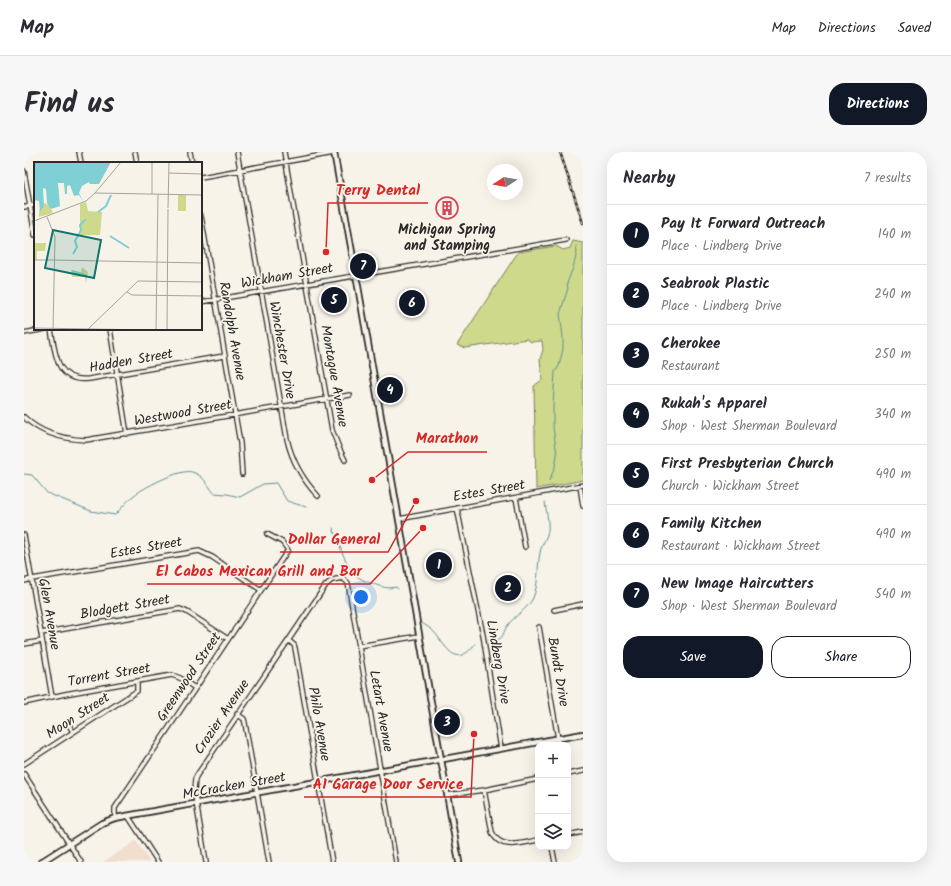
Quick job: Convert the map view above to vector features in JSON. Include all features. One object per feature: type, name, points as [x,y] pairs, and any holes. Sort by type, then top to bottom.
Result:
[{"type":"street","points":[[79,152],[81,162]]},
{"type":"street","points":[[135,152],[137,162]]},
{"type":"street","points":[[190,152],[192,162]]},
{"type":"street","name":"Winchester Drive","points":[[237,152],[286,439],[292,455],[309,486],[318,496]]},
{"type":"street","name":"Montague Avenue","points":[[284,152],[327,400],[334,435],[338,448],[345,460]]},
{"type":"street","points":[[202,177],[334,153],[459,862]]},
{"type":"street","points":[[24,171],[34,230]]},
{"type":"street","points":[[24,207],[34,205]]},
{"type":"street","name":"Randolph Avenue","points":[[202,222],[242,454],[242,474]]},
{"type":"street","name":"Wickham Street","points":[[202,302],[566,240]]},
{"type":"street","points":[[24,333],[40,330]]},
{"type":"street","name":"Hadden Street","points":[[51,330],[56,358],[61,368],[69,376],[84,380],[224,356]]},
{"type":"street","points":[[110,330],[127,434]]},
{"type":"street","name":"Westwood Street","points":[[24,417],[44,431],[64,438],[74,440],[96,439],[350,396]]},
{"type":"street","points":[[581,486],[583,506]]},
{"type":"street","name":"Estes Street","points":[[399,519],[581,486]]},
{"type":"street","points":[[516,498],[525,547]]},
{"type":"street","name":"Lindberg Drive","points":[[457,508],[483,635],[501,749]]},
{"type":"street","name":"Greenwood Street","points":[[114,818],[115,808],[288,550],[282,542],[267,534]]},
{"type":"street","name":"Glen Avenue","points":[[24,535],[52,697]]},
{"type":"street","name":"Estes Street","points":[[24,581],[199,551],[212,557],[261,590]]},
{"type":"street","name":"Crozier Avenue","points":[[206,862],[194,785],[197,775],[326,585],[332,580],[343,578],[347,580],[348,587]]},
{"type":"street","name":"Letart Avenue","points":[[348,587],[396,862]]},
{"type":"street","points":[[554,610],[583,604]]},
{"type":"street","name":"Blodgett Street","points":[[41,633],[180,609],[228,639]]},
{"type":"street","name":"Bundt Drive","points":[[539,627],[559,742]]},
{"type":"street","points":[[358,646],[420,636]]},
{"type":"street","name":"Philo Avenue","points":[[288,640],[294,645],[295,648],[332,862]]},
{"type":"street","points":[[24,644],[42,641]]},
{"type":"street","name":"Torrent Street","points":[[24,703],[175,676],[195,688]]},
{"type":"street","name":"Moon Street","points":[[24,764],[137,691],[137,682]]},
{"type":"street","points":[[238,714],[244,719],[245,723],[269,862]]},
{"type":"street","points":[[69,725],[74,732]]},
{"type":"street","name":"McCracken Street","points":[[41,862],[102,823],[114,818],[583,734]]},
{"type":"street","points":[[571,773],[583,771]]},
{"type":"street","points":[[24,774],[81,862]]},
{"type":"street","points":[[447,795],[535,781]]},
{"type":"street","points":[[484,790],[492,832],[498,842],[510,845],[535,841]]},
{"type":"street","points":[[128,816],[158,862]]},
{"type":"street","points":[[571,834],[583,832]]},
{"type":"street","points":[[553,850],[555,862]]},
{"type":"shaded area","points":[[136,841],[150,862],[103,862]]},
{"type":"green space","points":[[573,241],[583,243],[583,480],[536,489],[534,386],[542,380],[540,359],[543,350],[542,341],[531,342],[527,339],[465,348],[457,345],[518,252],[556,246],[563,250],[570,248]]},
{"type":"waterway","points":[[549,481],[555,467],[557,455],[553,427],[553,406],[555,372],[559,366],[563,349],[560,314],[568,288],[567,283],[577,252],[576,246]]},
{"type":"waterway","points":[[24,474],[32,475],[47,493],[91,511],[115,515],[136,493],[170,476],[187,472],[192,472],[199,475],[214,493],[240,497],[263,484],[276,483],[287,501],[306,507]]},
{"type":"waterway","points":[[488,640],[500,639],[511,621],[528,606],[533,598],[536,587],[539,558],[548,530],[545,502]]},
{"type":"waterway","points":[[333,528],[344,556],[357,576],[362,580],[379,586],[387,588],[396,587],[398,589]]},
{"type":"waterway","points":[[422,623],[434,632],[452,654],[462,655],[475,644]]},
{"type":"railway","points":[[560,152],[583,223]]},
{"type":"place","name":"Michigan Spring and Stamping","points":[[447,208]]},
{"type":"place","name":"Terry Dental","points":[[326,252]]},
{"type":"place","name":"New Image Haircutters","points":[[363,266]]},
{"type":"place","name":"First Presbyterian Church","points":[[334,300]]},
{"type":"place","name":"Family Kitchen","points":[[412,303]]},
{"type":"place","name":"Rukah's Apparel","points":[[390,390]]},
{"type":"place","name":"Marathon","points":[[372,480]]},
{"type":"place","name":"Dollar General","points":[[416,501]]},
{"type":"place","name":"El Cabos Mexican Grill and Bar","points":[[423,528]]},
{"type":"place","name":"Pay It Forward Outreach","points":[[439,565]]},
{"type":"place","name":"Seabrook Plastic","points":[[508,588]]},
{"type":"place","name":"Cherokee","points":[[447,722]]},
{"type":"place","name":"A1 Garage Door Service","points":[[474,734]]}]
